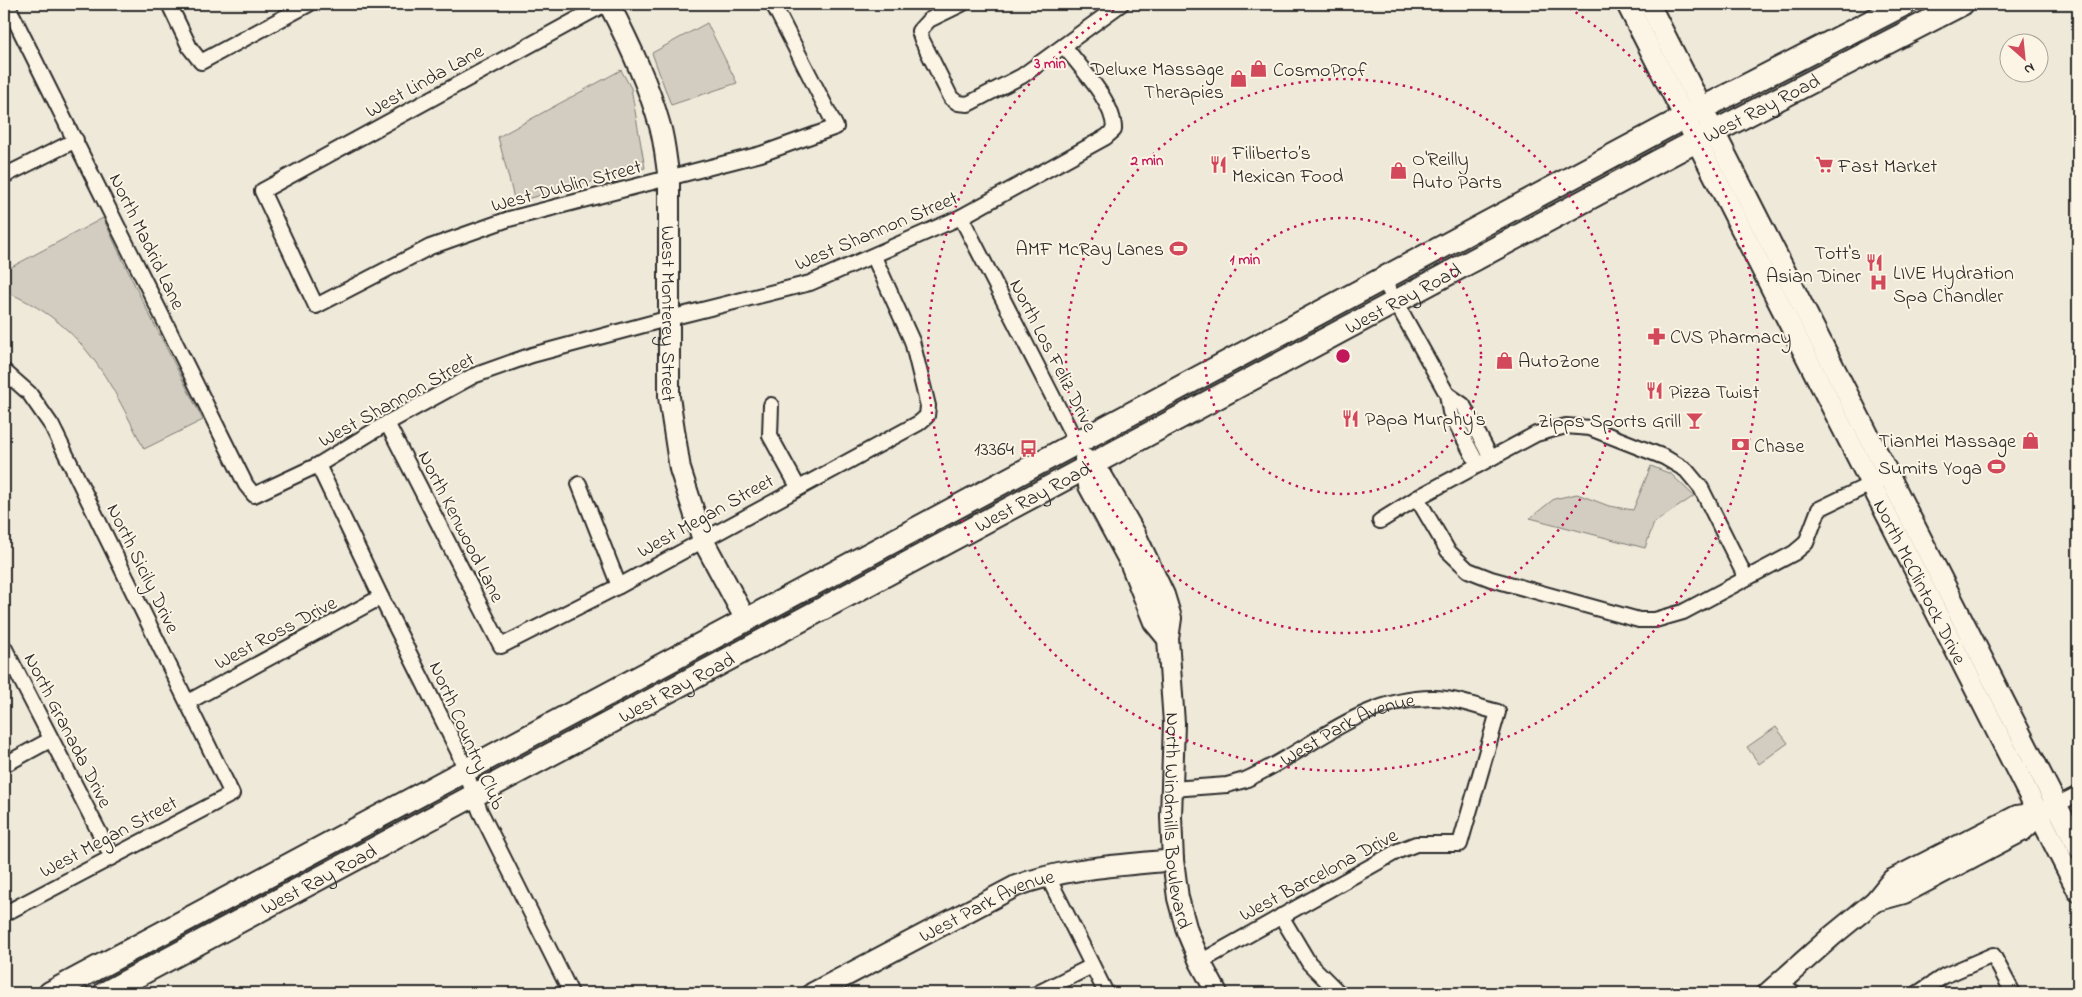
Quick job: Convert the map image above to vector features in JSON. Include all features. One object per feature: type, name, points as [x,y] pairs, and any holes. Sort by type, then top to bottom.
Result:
[{"type":"main road","name":"West Ray Road","points":[[105,993],[474,795],[1083,456],[1383,279],[1694,113],[1905,4]]},
{"type":"main road","name":"West Ray Road","points":[[50,993],[746,620],[1396,302],[1706,136],[1962,4]]},
{"type":"street","name":"North Madrid Lane","points":[[7,4],[246,485],[254,495]]},
{"type":"street","points":[[170,4],[190,48],[201,62],[309,4]]},
{"type":"street","name":"West Monterey Street","points":[[607,4],[637,58],[660,127],[669,179],[669,396],[680,468],[704,540],[746,620]]},
{"type":"street","name":"West Linda Lane","points":[[316,306],[262,191],[607,4]]},
{"type":"street","name":"West Dublin Street","points":[[316,306],[430,247],[509,219],[761,154],[836,127],[773,4]]},
{"type":"street","points":[[962,4],[929,20],[920,30],[922,40],[951,98],[958,104],[968,104],[1022,76],[1121,4]]},
{"type":"street","name":"North McClintock Drive","points":[[1627,4],[1694,113],[1706,136],[2047,809],[2078,891]]},
{"type":"street","name":"North McClintock Drive","points":[[1649,4],[1694,113]]},
{"type":"street","name":"West Shannon Street","points":[[254,495],[318,464],[387,423],[473,376],[532,356],[670,318],[810,283],[874,257],[961,217],[1106,137],[1114,130],[1114,118],[1103,98],[1064,46]]},
{"type":"street","points":[[4,176],[76,140]]},
{"type":"street","name":"North Los Feliz Drive","points":[[961,217],[1083,456]]},
{"type":"street","name":"West Megan Street","points":[[500,646],[619,586],[798,487],[919,423],[927,416],[928,406],[912,341],[874,257]]},
{"type":"street","points":[[1383,279],[1447,394],[1450,412],[1478,465]]},
{"type":"street","name":"North Sicily Drive","points":[[4,372],[29,393],[52,426],[232,794]]},
{"type":"street","points":[[1447,394],[1463,405],[1491,458]]},
{"type":"street","points":[[771,405],[770,436],[798,487]]},
{"type":"street","name":"North Kenwood Lane","points":[[387,423],[500,646]]},
{"type":"street","points":[[1380,521],[1417,498],[1545,430],[1575,426],[1600,430],[1664,457],[1686,470],[1701,488],[1746,578]]},
{"type":"street","name":"North Windmills Boulevard","points":[[1083,456],[1089,486],[1134,569],[1154,622],[1168,639],[1174,723],[1172,789],[1173,860],[1182,915],[1200,962],[1217,993]]},
{"type":"street","name":"North Country Club","points":[[318,464],[381,597],[458,751],[474,795],[571,993]]},
{"type":"street","points":[[1417,498],[1448,551],[1468,570],[1491,579],[1628,618],[1654,620],[1671,616],[1794,553],[1806,543],[1819,509],[1879,480]]},
{"type":"street","points":[[579,484],[619,586]]},
{"type":"street","name":"West Ross Drive","points":[[188,702],[381,597]]},
{"type":"street","name":"North Granada Drive","points":[[4,647],[50,740],[112,857]]},
{"type":"street","name":"West Park Avenue","points":[[1172,789],[1227,785],[1245,780],[1354,718],[1390,703],[1436,698],[1450,699],[1498,712],[1460,844]]},
{"type":"street","points":[[4,765],[50,740]]},
{"type":"street","name":"West Megan Street","points":[[4,914],[232,794]]},
{"type":"street","points":[[1781,989],[1875,902],[1892,880],[2018,816],[2047,809],[2078,794]]},
{"type":"street","name":"North McClintock Drive","points":[[2047,809],[2078,847]]},
{"type":"street","name":"West Barcelona Drive","points":[[1200,962],[1398,850],[1416,844],[1460,844]]},
{"type":"street","name":"West Park Avenue","points":[[813,993],[986,900],[1047,875],[1072,870],[1173,860]]},
{"type":"street","points":[[1047,875],[1106,993]]},
{"type":"street","points":[[1281,916],[1309,963],[1339,993]]},
{"type":"street","points":[[1918,993],[1944,976],[1993,955],[2013,993]]},
{"type":"street","points":[[1038,993],[1092,966]]},
{"type":"shaded area","points":[[707,23],[737,83],[671,105],[652,53]]},
{"type":"shaded area","points":[[621,70],[631,88],[645,168],[515,202],[498,137]]},
{"type":"shaded area","points":[[103,218],[203,420],[144,449],[105,376],[74,336],[54,319],[31,304],[4,291],[4,271]]},
{"type":"shaded area","points":[[1651,466],[1671,474],[1694,496],[1654,523],[1645,548],[1530,518],[1554,499],[1577,494],[1609,506],[1633,510]]},
{"type":"shaded area","points":[[1776,727],[1788,743],[1759,764],[1747,747]]},
{"type":"place","name":"CosmoProf","points":[[1259,69]]},
{"type":"place","name":"Deluxe Massage Therapies","points":[[1238,79]]},
{"type":"place","name":"Filiberto’s Mexican Food","points":[[1218,164]]},
{"type":"place","name":"Fast Market","points":[[1824,165]]},
{"type":"place","name":"O'Reilly Auto Parts","points":[[1398,170]]},
{"type":"place","name":"AMF McRay Lanes","points":[[1178,248]]},
{"type":"place","name":"Tott's Asian Diner","points":[[1875,263]]},
{"type":"place","name":"LIVE Hydration Spa Chandler","points":[[1879,283]]},
{"type":"place","name":"CVS Pharmacy","points":[[1656,336]]},
{"type":"place","name":"AutoZone","points":[[1504,360]]},
{"type":"place","name":"Pizza Twist","points":[[1655,391]]},
{"type":"place","name":"Papa Murphy's","points":[[1351,418]]},
{"type":"place","name":"Zipps Sports Grill","points":[[1695,420]]},
{"type":"place","name":"TianMei Massage","points":[[2030,440]]},
{"type":"place","name":"Chase","points":[[1740,445]]},
{"type":"place","name":"13364","points":[[1028,448]]},
{"type":"place","name":"Sumits Yoga","points":[[1996,467]]}]
